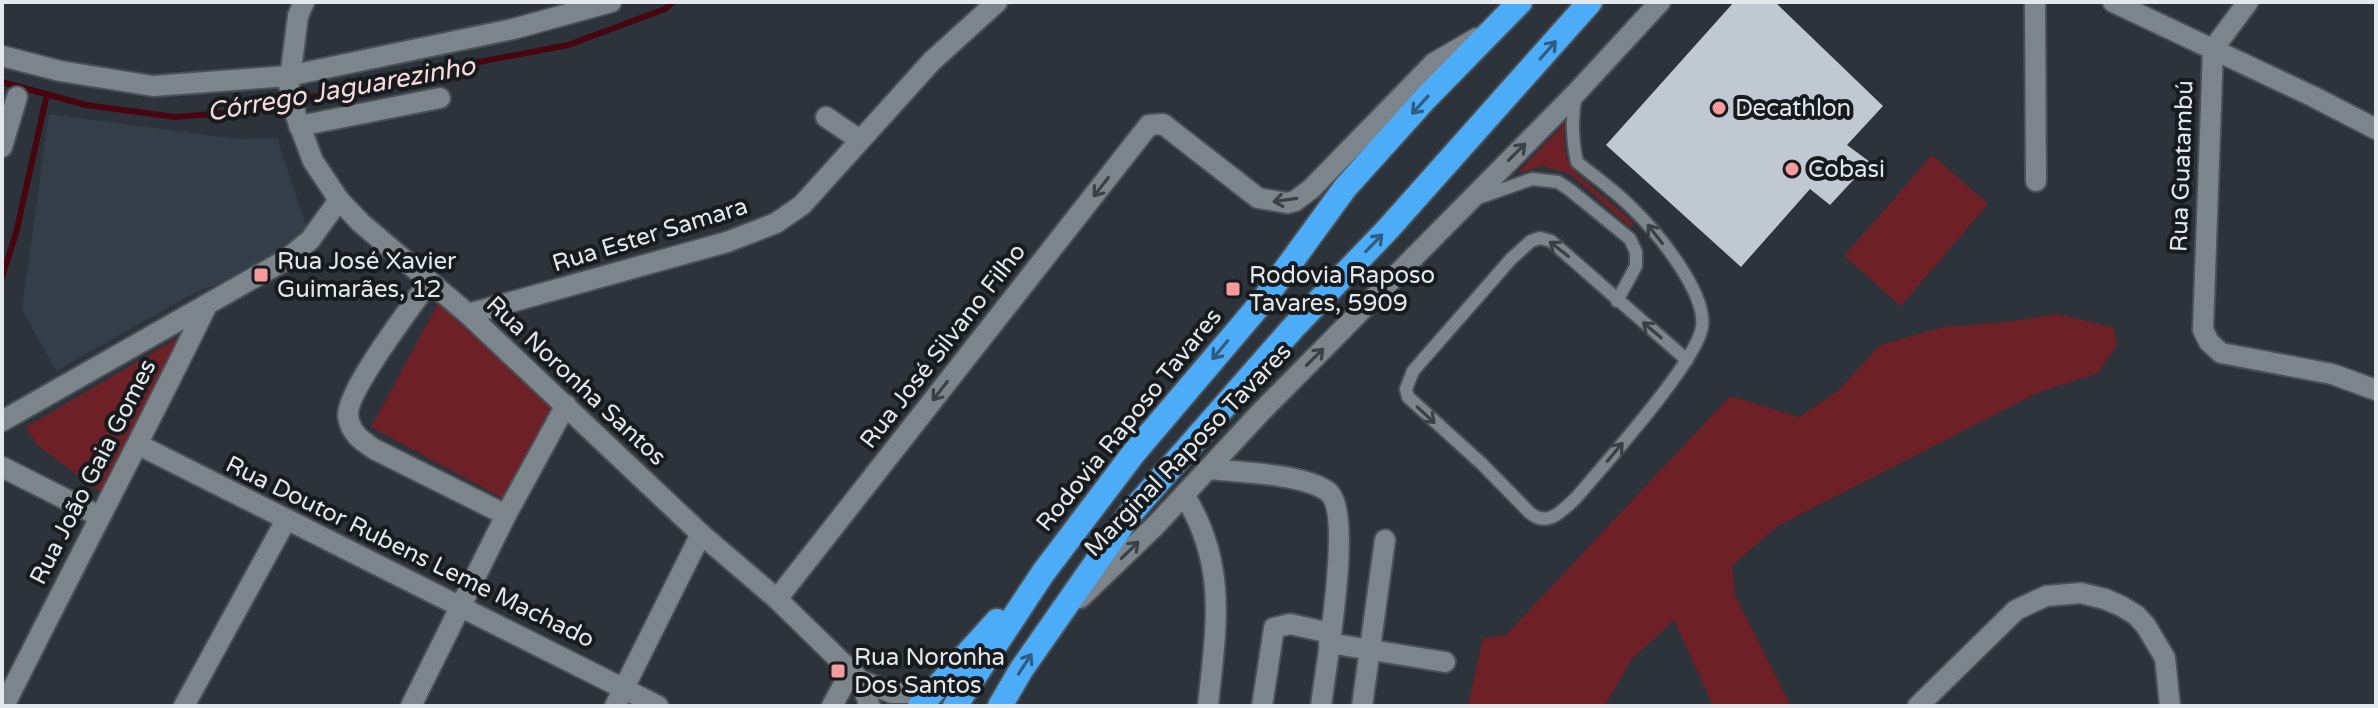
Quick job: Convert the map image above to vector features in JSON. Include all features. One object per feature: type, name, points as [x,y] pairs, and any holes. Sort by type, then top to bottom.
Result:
[{"type":"highway","name":"Rodovia Raposo Tavares","points":[[955,706],[1043,573],[1133,454],[1262,302],[1345,188],[1520,2]]},
{"type":"highway","points":[[1000,706],[1053,623],[1130,514],[1292,329],[1388,229],[1590,2]]},
{"type":"highway","points":[[925,699],[1043,573]]},
{"type":"street","name":"Rua Noronha Santos","points":[[304,2],[298,16],[289,81],[298,121],[313,161],[339,200],[361,223],[468,314],[701,534],[777,599],[856,676],[892,693],[925,699]]},
{"type":"street","points":[[2,56],[60,71],[153,86],[289,81],[513,29],[611,2]]},
{"type":"street","name":"Rua Ester Samara","points":[[468,314],[727,242],[776,223],[802,205],[932,61],[997,2]]},
{"type":"street","name":"Marginal Raposo Tavares","points":[[1053,623],[1184,495],[1577,92],[1660,2]]},
{"type":"street","points":[[2035,2],[2036,181]]},
{"type":"street","points":[[2113,2],[2376,129]]},
{"type":"street","name":"Rua Guatambú","points":[[2248,2],[2213,49],[2203,330],[2209,342],[2221,353],[2332,374],[2376,390]]},
{"type":"street","name":"Rua José Silvano Filho","points":[[777,599],[1149,125],[1163,124],[1258,198],[1287,203],[1295,201],[1311,189],[1434,63],[1493,29]]},
{"type":"street","points":[[2,147],[17,97]]},
{"type":"street","points":[[298,121],[440,98]]},
{"type":"street","points":[[826,117],[860,140]]},
{"type":"street","points":[[2,421],[287,259],[310,240],[339,200]]},
{"type":"street","points":[[429,282],[356,388],[348,415],[355,436],[374,449],[506,515]]},
{"type":"street","name":"Rua João Gaia Gomes","points":[[4,706],[99,516],[139,445],[207,305]]},
{"type":"street","points":[[411,706],[506,515],[566,405]]},
{"type":"street","name":"Rua Doutor Rubens Leme Machado","points":[[139,445],[461,608],[620,697],[658,706]]},
{"type":"street","points":[[2,467],[99,516]]},
{"type":"street","points":[[1208,469],[1313,483],[1331,493],[1339,509],[1341,549],[1321,706]]},
{"type":"street","points":[[1184,495],[1200,520],[1212,558],[1217,614],[1208,706]]},
{"type":"street","points":[[184,706],[286,520]]},
{"type":"street","points":[[620,697],[701,534]]},
{"type":"street","points":[[1362,706],[1385,540]]},
{"type":"street","points":[[1918,706],[2016,610],[2046,596],[2081,593],[2121,606],[2146,626],[2165,658],[2170,706]]},
{"type":"street","points":[[1262,706],[1274,628],[1290,624],[1370,650],[1445,662]]},
{"type":"street","name":"Rua Noronha Santos","points":[[856,676],[870,706]]},
{"type":"street","points":[[832,706],[856,676]]},
{"type":"lane","points":[[1577,92],[1573,140],[1577,162],[1631,206],[1655,233],[1694,292],[1703,318],[1702,332],[1687,360],[1576,498],[1557,515],[1545,520],[1537,519],[1529,512],[1482,464],[1408,397],[1406,389],[1413,371],[1511,259],[1531,241],[1540,238],[1551,241],[1687,360]]},
{"type":"lane","points":[[1468,202],[1532,179],[1558,182],[1630,239],[1636,252],[1636,266],[1617,301]]},
{"type":"shaded area","points":[[49,114],[237,139],[277,138],[307,229],[262,267],[194,293],[56,371],[22,309]]},
{"type":"shaded area","points":[[1565,123],[1565,149],[1571,166],[1634,223],[1630,227],[1570,174],[1543,166],[1517,173]]},
{"type":"shaded area","points":[[1932,155],[1988,204],[1901,306],[1844,256]]},
{"type":"shaded area","points":[[439,302],[554,404],[506,500],[371,427]]},
{"type":"shaded area","points":[[2058,314],[2114,328],[2117,345],[2098,373],[2037,393],[1776,527],[1732,566],[1735,595],[1791,706],[1713,706],[1674,620],[1631,660],[1605,706],[1468,706],[1483,638],[1506,635],[1730,396],[1799,417],[1839,390],[1880,345],[1943,327]]},
{"type":"shaded area","points":[[181,336],[106,496],[37,445],[26,427]]},
{"type":"building","points":[[1734,2],[1775,2],[1883,106],[1847,145],[1870,162],[1830,205],[1810,189],[1741,267],[1606,145]]},
{"type":"waterway","name":"Córrego Jaguarezinho","points":[[2,82],[86,105],[175,117],[250,111],[568,45],[665,9],[673,2]]},
{"type":"waterway","points":[[2,277],[16,233],[47,94]]},
{"type":"place","name":"Decathlon","points":[[1719,108]]},
{"type":"place","name":"Cobasi","points":[[1792,169]]},
{"type":"place","name":"Rua José Xavier Guimarães, 12","points":[[261,275]]},
{"type":"place","name":"Rodovia Raposo Tavares, 5909","points":[[1233,289]]},
{"type":"place","name":"Rua Noronha Dos Santos","points":[[838,671]]}]
